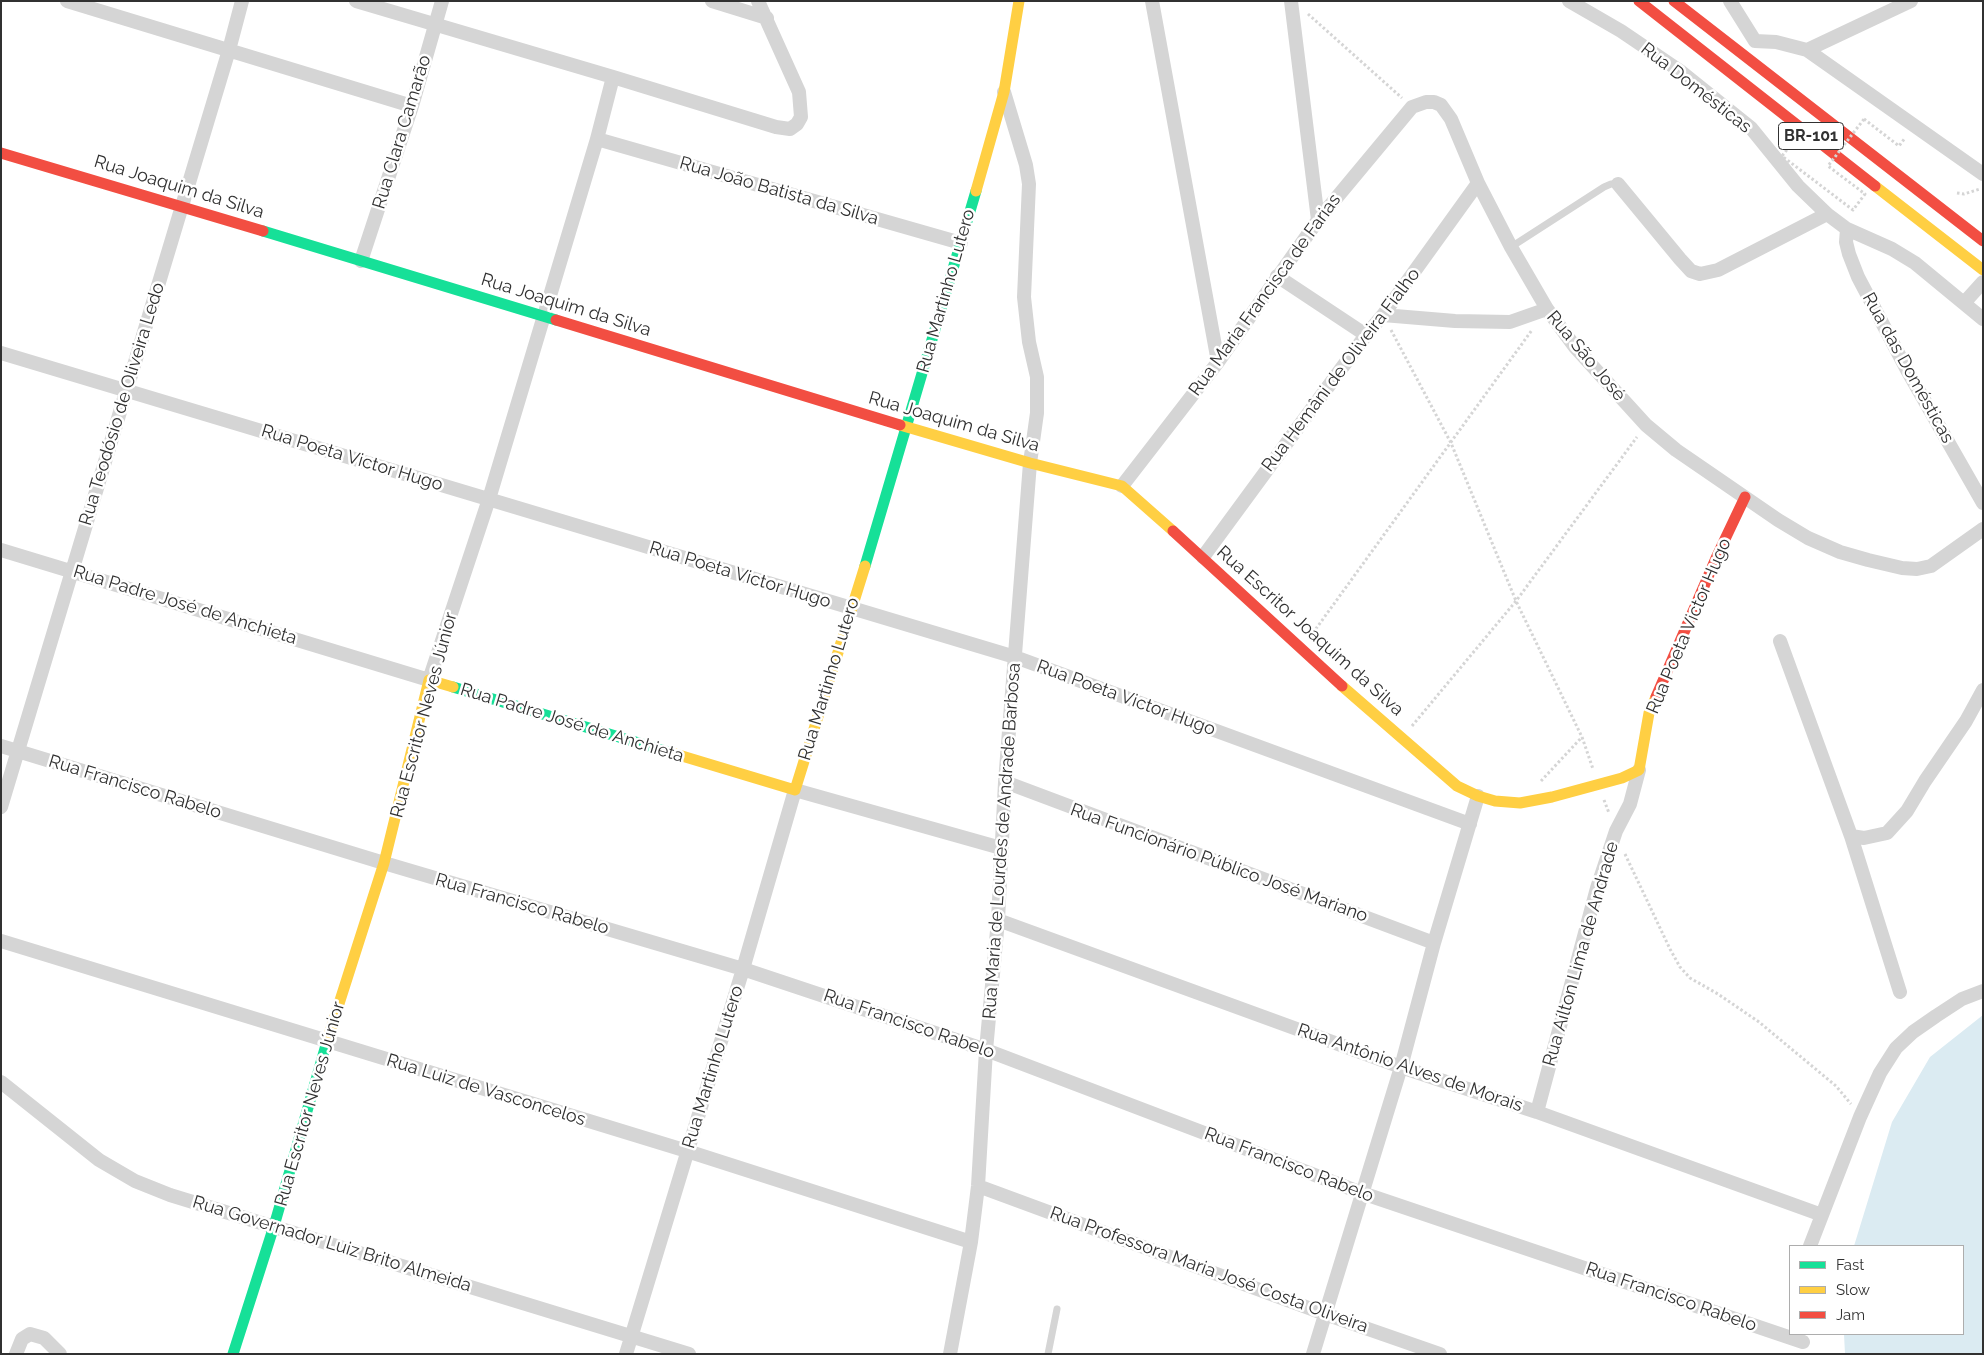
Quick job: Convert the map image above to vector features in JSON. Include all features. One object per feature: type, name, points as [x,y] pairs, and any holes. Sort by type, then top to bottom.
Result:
[{"type":"main road","name":"Rua Martinho Lutero","points":[[795,790],[852,608],[1004,92],[1019,1]]},
{"type":"main road","name":"BR-101","points":[[1639,1],[1983,270]]},
{"type":"main road","name":"BR-101","points":[[1674,1],[1983,241]]},
{"type":"main road","name":"Rua Joaquim da Silva","points":[[1,153],[182,206],[906,427],[1030,463],[1122,486]]},
{"type":"main road","name":"Rua Escritor Joaquim da Silva","points":[[1122,486],[1203,557],[1301,650],[1456,786],[1478,796]]},
{"type":"main road","name":"Rua Poeta Victor Hugo","points":[[1639,770],[1649,713],[1717,556],[1746,497]]},
{"type":"main road","name":"Rua Padre José de Anchieta","points":[[429,680],[795,790]]},
{"type":"main road","name":"Rua Escritor Neves Júnior","points":[[233,1354],[274,1226],[326,1042],[384,863],[429,680]]},
{"type":"main road","points":[[1478,796],[1495,801],[1520,803],[1598,785],[1622,778],[1639,770]]},
{"type":"street","points":[[68,1],[412,106]]},
{"type":"street","name":"Rua Teodósio de Oliveira Ledo","points":[[1,807],[229,50],[242,1]]},
{"type":"street","points":[[356,1],[776,127],[790,128],[797,124],[801,117],[802,106],[799,92],[758,1]]},
{"type":"street","name":"Rua Clara Camarão","points":[[361,261],[412,106],[442,1]]},
{"type":"street","points":[[712,1],[767,18]]},
{"type":"street","points":[[1152,1],[1218,362]]},
{"type":"street","name":"Rua Domésticas","points":[[1570,1],[1680,71],[1730,110],[1751,128],[1798,186],[1827,214],[1847,229],[1884,245],[1915,262],[1983,319]]},
{"type":"street","points":[[1730,1],[1755,41]]},
{"type":"street","points":[[1807,50],[1911,1]]},
{"type":"street","points":[[1296,5],[1318,220]]},
{"type":"street","points":[[1743,55],[1755,41]]},
{"type":"street","points":[[1755,41],[1776,42],[1807,50],[1983,174]]},
{"type":"street","name":"Rua Escritor Neves Júnior","points":[[429,680],[489,500],[597,139],[613,77]]},
{"type":"street","name":"Rua Maria de Lourdes de Andrade Barbosa","points":[[950,1354],[971,1242],[978,1186],[986,1050],[998,920],[1005,782],[1030,463],[1037,413],[1037,376],[1029,342],[1024,296],[1029,184],[1026,166],[1004,92]]},
{"type":"street","name":"Rua São José","points":[[1412,107],[1426,102],[1434,102],[1446,110],[1478,183],[1510,247],[1547,309],[1575,347],[1646,425],[1676,450],[1778,520],[1808,538],[1840,552],[1902,568],[1917,569],[1931,566],[1983,529]]},
{"type":"street","name":"Rua Maria Francisca de Farias","points":[[1122,486],[1218,362],[1318,220],[1412,107]]},
{"type":"street","name":"Rua João Batista da Silva","points":[[597,139],[961,243]]},
{"type":"street","name":"Rua Hemâni de Oliveira Fialho","points":[[1203,557],[1366,335],[1383,315],[1478,183]]},
{"type":"street","points":[[1618,184],[1680,259],[1692,271],[1700,274],[1718,270],[1827,214]]},
{"type":"street","name":"Rua das Domésticas","points":[[1847,229],[1846,242],[1858,277],[1912,378],[1983,503]]},
{"type":"street","points":[[1277,276],[1366,335]]},
{"type":"street","points":[[1964,303],[1983,282]]},
{"type":"street","points":[[1383,315],[1454,321],[1510,322],[1547,309]]},
{"type":"street","name":"Rua Poeta Victor Hugo","points":[[1,353],[1015,657],[1470,824]]},
{"type":"street","name":"Rua Padre José de Anchieta","points":[[1,550],[429,680]]},
{"type":"street","points":[[1780,641],[1851,836],[1900,992]]},
{"type":"street","points":[[1851,836],[1864,838],[1887,833],[1907,811],[1966,721],[1983,690]]},
{"type":"street","name":"Rua Francisco Rabelo","points":[[1,746],[384,863],[743,969],[986,1050],[1362,1193],[1804,1343]]},
{"type":"street","name":"Rua Aílton Lima de Andrade","points":[[1537,1112],[1597,888],[1616,831],[1630,804],[1639,770]]},
{"type":"street","name":"Rua Funcionário Público José Mariano","points":[[1005,782],[1434,943]]},
{"type":"street","name":"Rua Padre José de Anchieta","points":[[795,790],[1001,848]]},
{"type":"street","name":"Rua Martinho Lutero","points":[[626,1354],[743,969],[795,790]]},
{"type":"street","points":[[1313,1354],[1401,1067],[1434,943],[1478,796]]},
{"type":"street","name":"Rua Antônio Alves de Morais","points":[[998,920],[1401,1067],[1537,1112],[1822,1215]]},
{"type":"street","name":"Rua Luiz de Vasconcelos","points":[[1,941],[687,1151],[971,1242]]},
{"type":"street","points":[[1810,1245],[1860,1117],[1880,1073],[1896,1048],[1913,1032],[1936,1016],[1962,1000],[1983,991]]},
{"type":"street","name":"Rua Governador Luiz Brito Almeida","points":[[1,1082],[99,1160],[135,1181],[170,1195],[689,1354]]},
{"type":"street","name":"Rua Professora Maria José Costa Oliveira","points":[[978,1186],[1325,1314],[1440,1354]]},
{"type":"street","points":[[18,1349],[26,1336],[36,1335],[44,1338],[60,1354]]},
{"type":"lane","points":[[1510,247],[1604,187],[1618,184]]},
{"type":"lane","points":[[1048,1354],[1057,1309]]},
{"type":"path","points":[[1296,5],[1412,107]]},
{"type":"path","points":[[1793,142],[1782,156],[1853,210],[1865,194],[1828,166],[1864,119]]},
{"type":"path","points":[[1953,192],[1964,194],[1983,188]]},
{"type":"path","points":[[1301,650],[1547,309]]},
{"type":"path","points":[[1383,315],[1451,443],[1516,601],[1582,737],[1616,831],[1670,950],[1680,967],[1690,978],[1743,1011],[1836,1086],[1860,1117]]},
{"type":"path","points":[[1402,738],[1516,601],[1646,425]]},
{"type":"path","points":[[1539,783],[1582,737]]},
{"type":"shaded area","points":[[1983,1015],[1983,1354],[1845,1354],[1844,1335],[1964,1335],[1964,1245],[1854,1245],[1892,1122],[1930,1057]]},
{"type":"traffic: fast","points":[[865,566],[976,191]]},
{"type":"traffic: fast","points":[[263,231],[556,320]]},
{"type":"traffic: fast","points":[[453,687],[672,753]]},
{"type":"traffic: fast","points":[[233,1354],[274,1226],[328,1038]]},
{"type":"traffic: slow","points":[[976,191],[1004,92],[1019,1]]},
{"type":"traffic: slow","points":[[1875,186],[1983,270]]},
{"type":"traffic: slow","points":[[900,425],[1030,463],[1122,486],[1173,531]]},
{"type":"traffic: slow","points":[[672,753],[795,790],[865,566]]},
{"type":"traffic: slow","points":[[328,1038],[384,863],[429,680],[453,687]]},
{"type":"traffic: slow","points":[[1342,686],[1457,786],[1478,796],[1495,801],[1520,803],[1552,797],[1622,778],[1639,770],[1649,713],[1656,697]]},
{"type":"traffic: jam","points":[[1639,1],[1875,186]]},
{"type":"traffic: jam","points":[[1674,1],[1983,241]]},
{"type":"traffic: jam","points":[[1,153],[263,231]]},
{"type":"traffic: jam","points":[[556,320],[900,425]]},
{"type":"traffic: jam","points":[[1656,697],[1717,556],[1745,497]]},
{"type":"traffic: jam","points":[[1173,531],[1342,686]]}]
